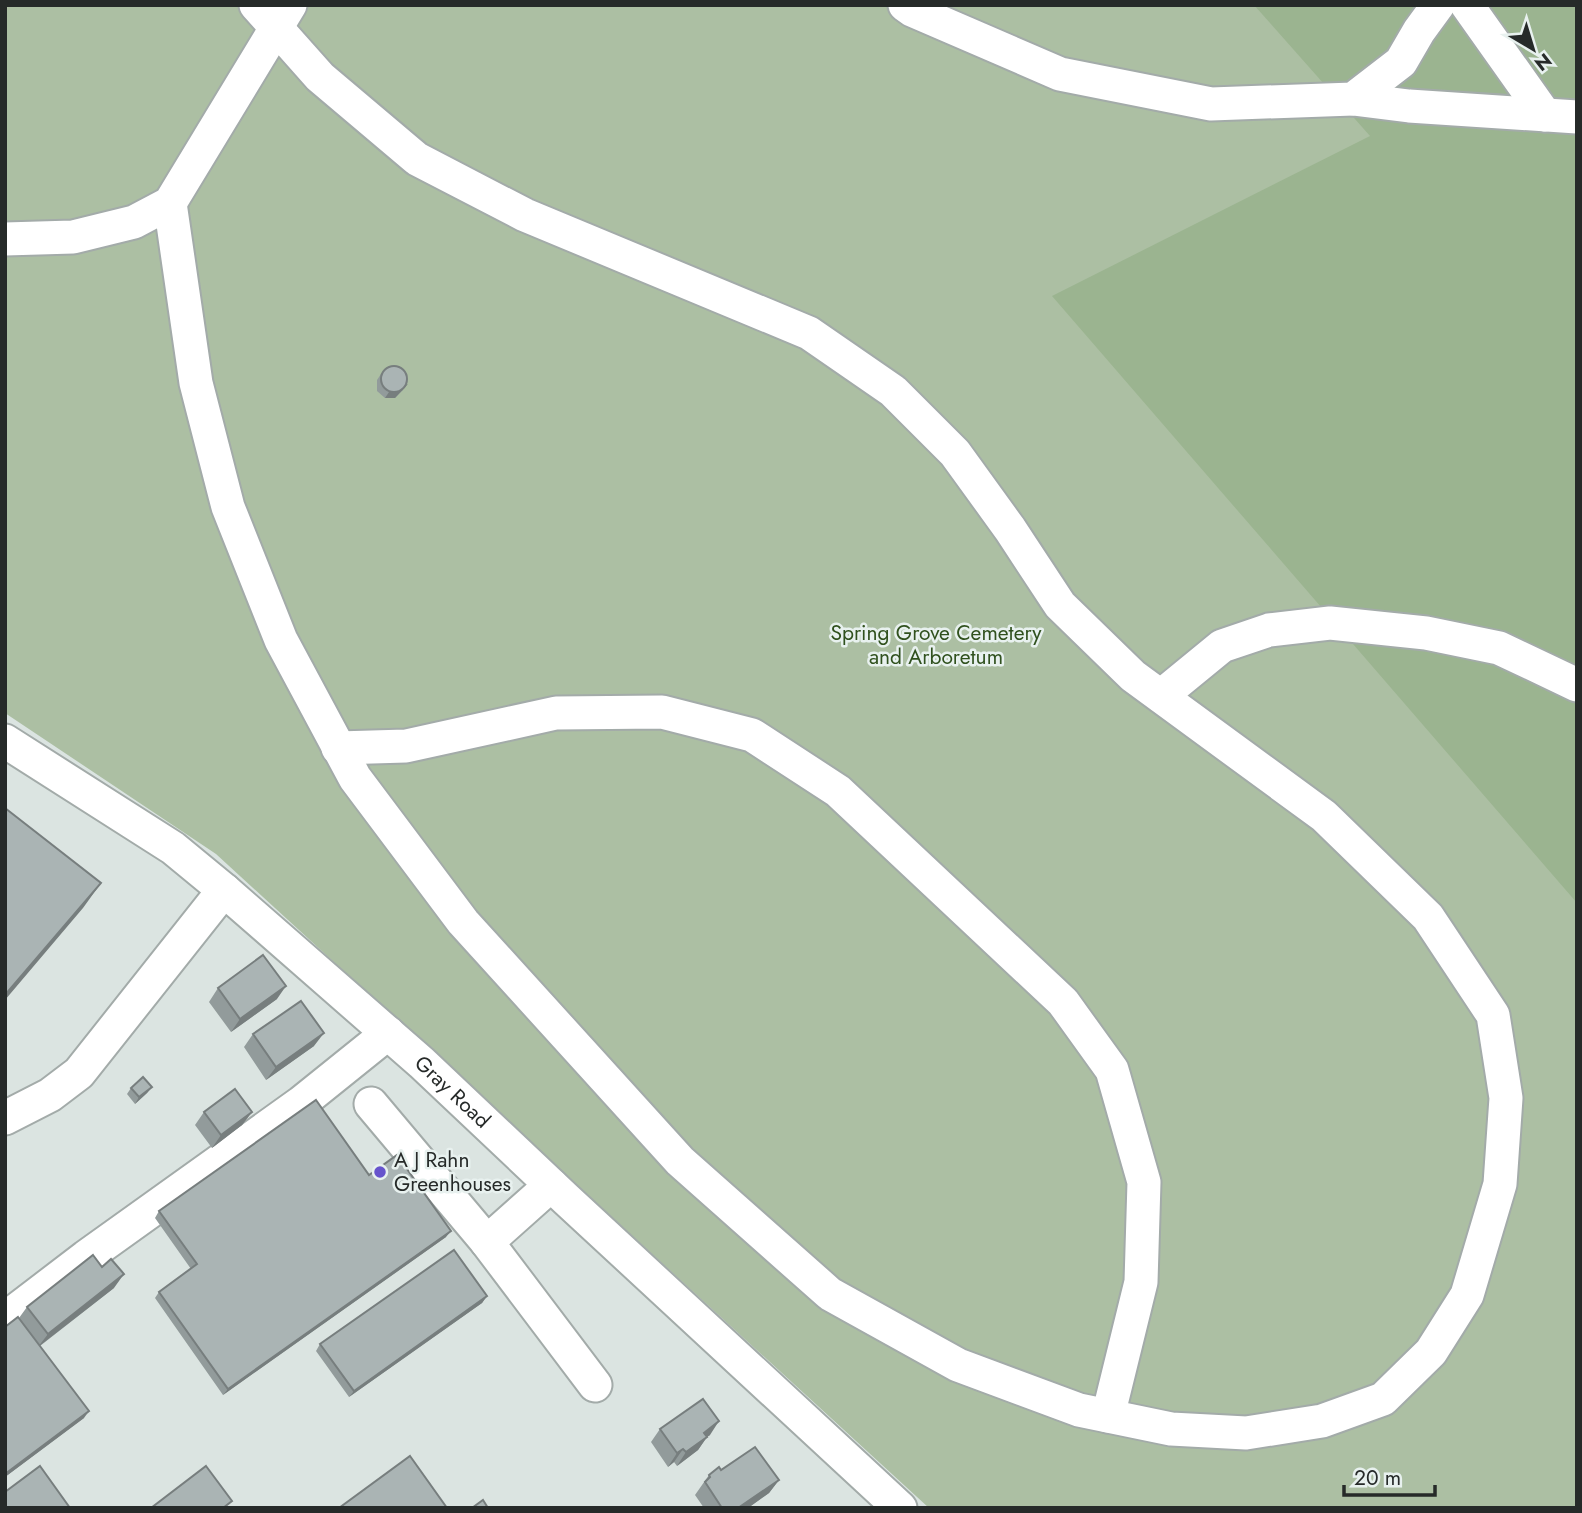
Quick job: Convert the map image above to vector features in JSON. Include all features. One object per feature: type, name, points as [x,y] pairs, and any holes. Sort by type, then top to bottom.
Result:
[{"type":"street","points":[[905,5],[1060,74],[1211,104],[1353,99],[1409,106],[1561,116]]},
{"type":"street","points":[[1353,99],[1401,62],[1438,5]]},
{"type":"street","points":[[1467,5],[1561,116]]},
{"type":"street","points":[[5,239],[73,237],[134,222],[170,203],[274,13],[320,77],[417,159],[525,215],[810,333],[893,391],[955,453],[1060,605],[1133,676],[1324,816],[1428,917],[1493,1016],[1506,1098],[1500,1184],[1467,1295],[1431,1352],[1382,1399],[1322,1421],[1246,1433],[1171,1429],[1079,1410],[958,1365],[831,1294],[680,1161],[463,922],[355,778],[338,748],[281,640],[228,507],[195,383],[170,203]]},
{"type":"street","points":[[1161,696],[1222,646],[1269,630],[1330,623],[1426,633],[1499,648],[1577,685]]},
{"type":"street","points":[[338,748],[406,746],[556,713],[662,712],[752,735],[838,791],[1063,1002],[1112,1070],[1144,1182],[1141,1282],[1108,1416]]},
{"type":"street","name":"Gray Road","points":[[5,741],[173,848],[224,890],[388,1033],[900,1508]]},
{"type":"street","points":[[5,1118],[50,1095],[79,1073],[224,890]]},
{"type":"street","points":[[5,1319],[86,1257],[301,1103],[388,1033]]},
{"type":"street","points":[[371,1104],[487,1242],[595,1385]]},
{"type":"street","points":[[487,1242],[551,1185]]},
{"type":"green space","name":"Spring Grove Cemetery and Arboretum","points":[[5,5],[1577,5],[1577,1508],[929,1508],[216,854],[5,713]]},
{"type":"green space","points":[[1254,5],[1577,5],[1577,903],[1052,296],[1370,136]]},
{"type":"building","points":[[394,366],[403,370],[407,379],[403,388],[394,392],[385,388],[381,379],[385,370]]},
{"type":"building","points":[[5,808],[101,883],[5,995]]},
{"type":"building","points":[[263,955],[286,986],[240,1019],[218,988]]},
{"type":"building","points":[[301,1001],[324,1033],[276,1067],[253,1034]]},
{"type":"building","points":[[143,1077],[152,1087],[139,1097],[131,1088]]},
{"type":"building","points":[[235,1089],[252,1112],[221,1135],[204,1112]]},
{"type":"building","points":[[316,1100],[369,1175],[397,1155],[451,1231],[228,1389],[159,1292],[197,1264],[159,1211]]},
{"type":"building","points":[[454,1250],[487,1296],[354,1391],[320,1344]]},
{"type":"building","points":[[93,1255],[102,1267],[111,1259],[124,1274],[48,1334],[27,1307]]},
{"type":"building","points":[[18,1317],[89,1411],[5,1474],[5,1327]]},
{"type":"building","points":[[703,1399],[719,1421],[704,1433],[707,1437],[686,1452],[683,1449],[677,1453],[660,1429]]},
{"type":"building","points":[[755,1447],[779,1480],[738,1508],[722,1508],[705,1482],[719,1467],[721,1470]]},
{"type":"building","points":[[410,1456],[447,1508],[339,1508]]},
{"type":"building","points":[[40,1466],[70,1508],[5,1508],[5,1492]]},
{"type":"building","points":[[206,1466],[232,1501],[223,1508],[151,1508]]},
{"type":"building","points":[[483,1500],[488,1508],[472,1508]]},
{"type":"place","name":"A J Rahn Greenhouses","points":[[380,1172]]}]
